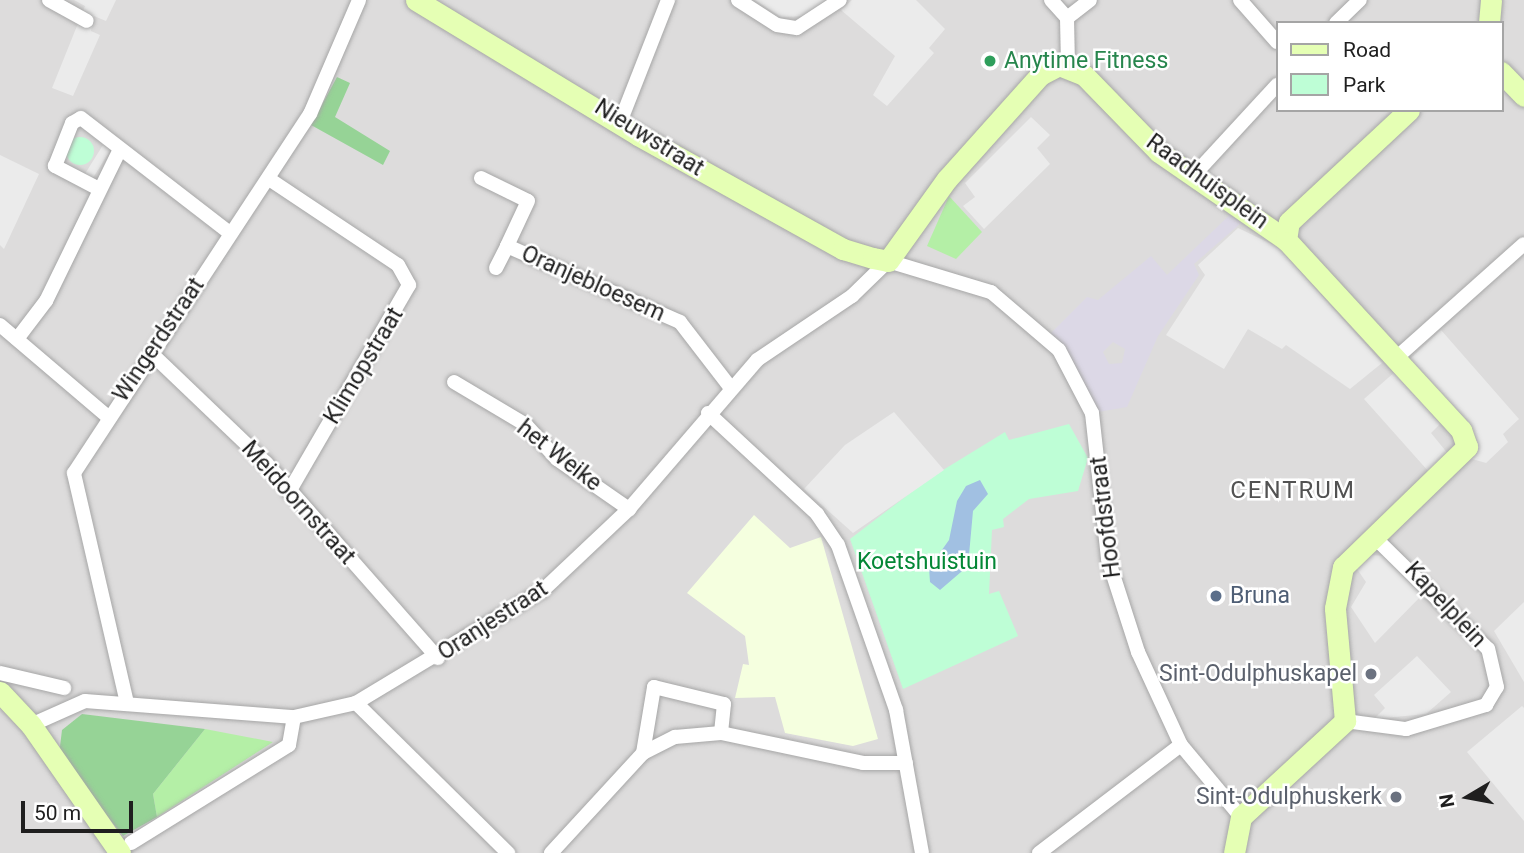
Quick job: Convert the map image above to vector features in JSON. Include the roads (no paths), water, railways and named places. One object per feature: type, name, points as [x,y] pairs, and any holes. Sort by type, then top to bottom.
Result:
[{"type":"street","points":[[50,0],[87,21]]},
{"type":"street","name":"Wingerdstraat","points":[[127,703],[74,496],[74,473],[107,416],[152,354],[310,114],[359,0]]},
{"type":"street","name":"Nieuwstraat","points":[[416,0],[621,120],[638,135],[844,249],[888,261]]},
{"type":"street","points":[[621,120],[668,0]]},
{"type":"street","points":[[738,0],[777,25],[797,28],[840,0]]},
{"type":"street","points":[[888,261],[941,187],[1031,84],[1049,70],[1069,66],[1067,18],[1051,0]]},
{"type":"street","points":[[1067,18],[1090,0]]},
{"type":"street","points":[[1240,0],[1276,41]]},
{"type":"street","points":[[1338,21],[1360,0]]},
{"type":"street","points":[[1489,21],[1491,0]]},
{"type":"street","name":"Raadhuisplein","points":[[1069,66],[1158,152],[1286,240],[1461,429],[1467,447],[1374,537]]},
{"type":"street","points":[[1503,74],[1524,96]]},
{"type":"street","points":[[1193,176],[1276,86]]},
{"type":"street","points":[[1286,240],[1289,222],[1407,112]]},
{"type":"street","points":[[99,189],[61,172],[55,155],[81,118],[230,233]]},
{"type":"street","points":[[17,339],[46,300],[120,149]]},
{"type":"street","name":"Oranjebloesem","points":[[481,178],[528,201],[496,268]]},
{"type":"street","name":"Klimopstraat","points":[[268,179],[398,265],[409,285],[289,492]]},
{"type":"street","points":[[1396,358],[1524,244]]},
{"type":"street","name":"Oranjebloesem","points":[[508,246],[680,322],[730,387]]},
{"type":"street","name":"Oranjestraat","points":[[32,726],[85,701],[294,717],[356,703],[438,658],[542,591],[629,509],[730,387],[788,334],[852,296],[888,261]]},
{"type":"street","name":"Hoofdstraat","points":[[888,261],[925,268],[1009,303],[1059,350],[1084,390],[1096,434],[1116,593],[1181,745],[1241,817]]},
{"type":"street","points":[[0,325],[107,416]]},
{"type":"street","name":"Meidoornstraat","points":[[152,354],[289,492],[438,658]]},
{"type":"street","name":"het Weike","points":[[454,382],[526,425],[557,459],[629,509]]},
{"type":"street","points":[[708,413],[817,514],[838,545],[896,710],[922,853]]},
{"type":"street","points":[[1234,853],[1241,817],[1345,721],[1338,584],[1343,568],[1374,537]]},
{"type":"street","name":"Kapelplein","points":[[1345,721],[1406,729],[1486,705],[1497,687],[1488,649],[1374,537]]},
{"type":"street","points":[[0,673],[64,688]]},
{"type":"street","points":[[643,753],[654,687],[724,704],[721,733]]},
{"type":"street","points":[[0,692],[32,726],[121,850],[289,745],[294,717]]},
{"type":"street","points":[[356,703],[508,853]]},
{"type":"street","points":[[551,853],[643,753],[675,737],[721,733],[863,763],[906,763]]},
{"type":"street","points":[[1039,853],[1181,745]]},
{"type":"water","points":[[980,480],[988,494],[973,511],[968,566],[940,590],[930,582],[929,568],[949,540],[957,501],[966,486]]},
{"type":"place","name":"Anytime Fitness","points":[[990,61]]},
{"type":"place","name":"Bruna","points":[[1216,596]]},
{"type":"place","name":"Sint-Odulphuskapel","points":[[1371,674]]},
{"type":"place","name":"Sint-Odulphuskerk","points":[[1396,797]]},
{"type":"district","name":"CENTRUM","points":[[1293,491]]},
{"type":"park label","name":"Koetshuistuin","points":[[927,562]]}]
